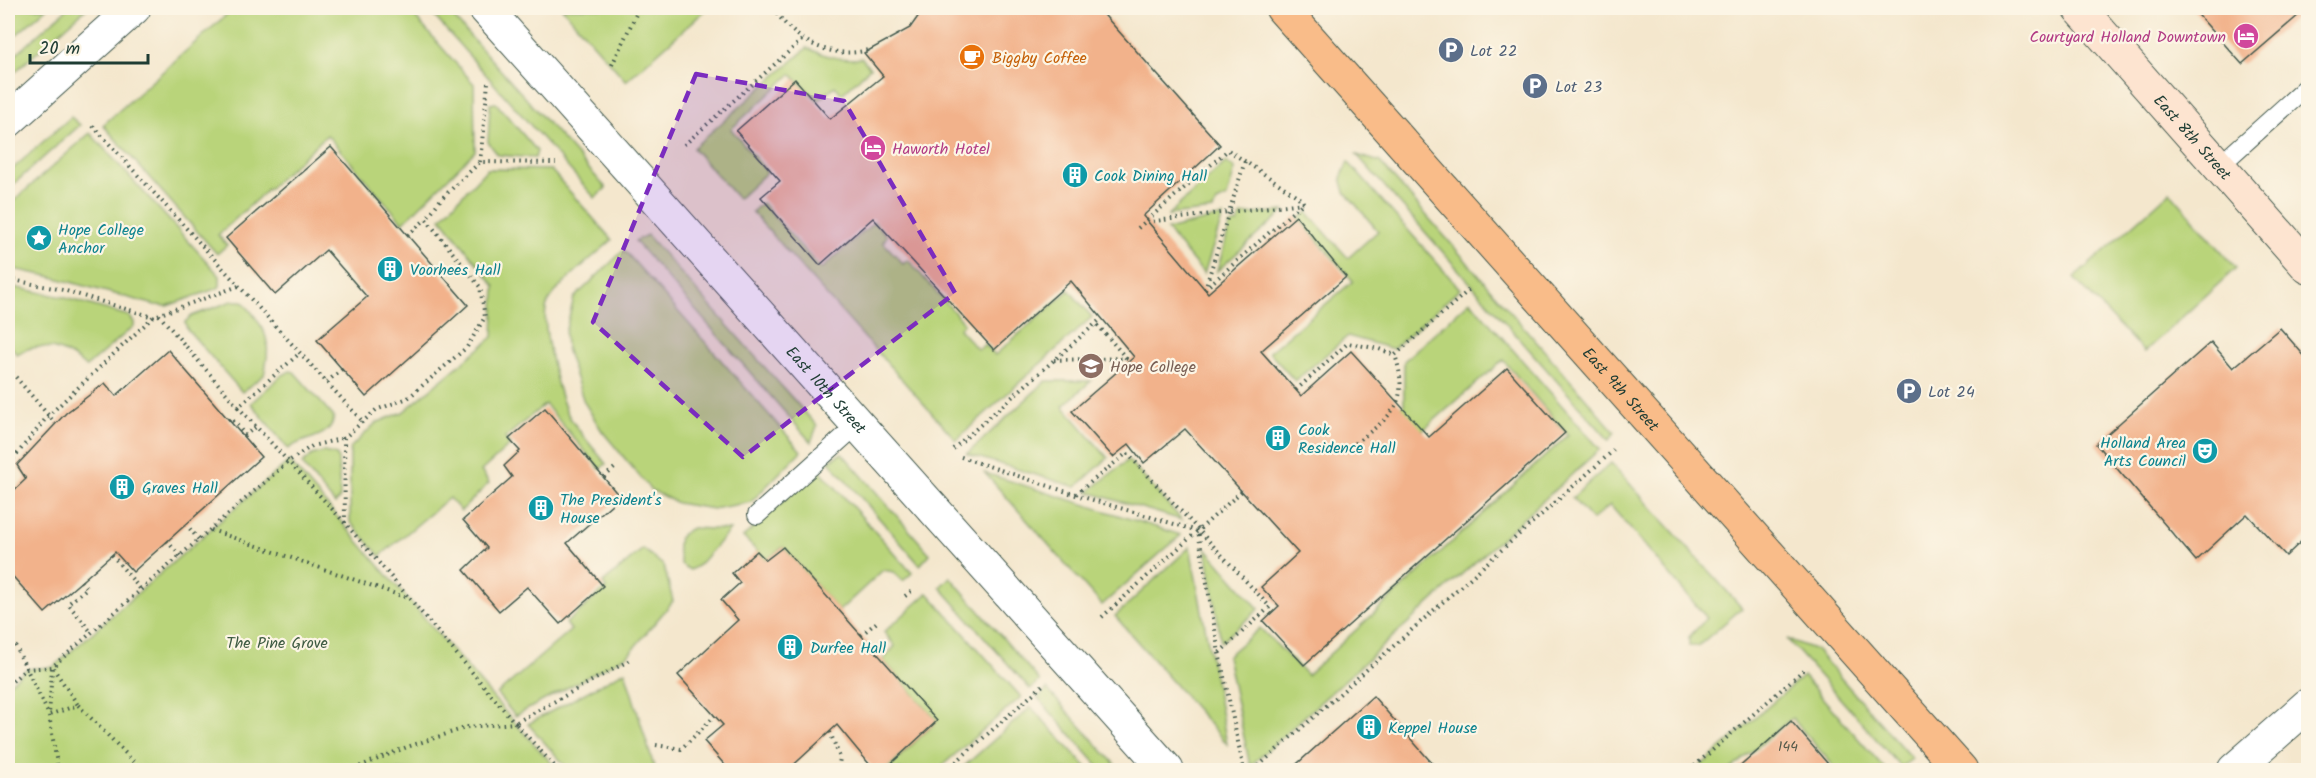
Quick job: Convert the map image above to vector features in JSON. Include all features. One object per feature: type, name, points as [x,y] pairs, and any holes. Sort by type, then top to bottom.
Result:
[{"type":"main road","name":"East 9th Street","points":[[1282,8],[1961,771]]},
{"type":"main road","name":"East 8th Street","points":[[2079,8],[2308,267]]},
{"type":"street","points":[[8,121],[134,8]]},
{"type":"street","name":"East 10th Street","points":[[485,8],[1167,771]]},
{"type":"street","points":[[2234,771],[2308,705]]},
{"type":"lane","points":[[2219,166],[2308,86]]},
{"type":"lane","points":[[757,515],[857,425]]},
{"type":"path","points":[[612,65],[639,8]]},
{"type":"path","points":[[774,8],[803,39],[830,51],[852,53],[871,49]]},
{"type":"path","points":[[684,146],[803,39]]},
{"type":"path","points":[[408,235],[480,162],[488,83]]},
{"type":"path","points":[[93,126],[363,422]]},
{"type":"path","points":[[1138,228],[1228,150],[1298,196],[1304,203]]},
{"type":"path","points":[[1245,161],[1204,289],[1304,203]]},
{"type":"path","points":[[480,162],[556,163]]},
{"type":"path","points":[[1146,222],[1304,203]]},
{"type":"path","points":[[8,685],[26,669],[52,667],[290,461],[312,446],[344,438],[376,410],[408,398],[467,347],[486,317],[480,287],[426,219]]},
{"type":"path","points":[[8,279],[63,290],[153,317]]},
{"type":"path","points":[[8,465],[48,416],[153,317],[239,286]]},
{"type":"path","points":[[1395,355],[1470,289]]},
{"type":"path","points":[[159,315],[238,407],[345,523],[558,771]]},
{"type":"path","points":[[953,449],[1102,318]]},
{"type":"path","points":[[1054,360],[1126,358],[1096,323]]},
{"type":"path","points":[[1296,390],[1348,343],[1379,349],[1395,355]]},
{"type":"path","points":[[238,407],[300,353]]},
{"type":"path","points":[[1347,452],[1396,408],[1402,389],[1395,355]]},
{"type":"path","points":[[8,368],[55,423]]},
{"type":"path","points":[[327,382],[342,369]]},
{"type":"path","points":[[229,420],[231,418],[245,435],[256,427]]},
{"type":"path","points":[[344,438],[345,523]]},
{"type":"path","points":[[1254,771],[1614,450]]},
{"type":"path","points":[[1076,495],[1127,453],[1270,607],[1219,653]]},
{"type":"path","points":[[961,457],[1076,495],[1198,531]]},
{"type":"path","points":[[604,477],[617,466]]},
{"type":"path","points":[[1102,617],[1242,491]]},
{"type":"path","points":[[186,524],[199,540]]},
{"type":"path","points":[[211,530],[410,599]]},
{"type":"path","points":[[1198,531],[1219,653],[1244,771]]},
{"type":"path","points":[[167,542],[180,556]]},
{"type":"path","points":[[112,555],[141,590]]},
{"type":"path","points":[[81,581],[87,588],[68,604],[92,633]]},
{"type":"path","points":[[905,596],[912,591]]},
{"type":"path","points":[[861,635],[877,622]]},
{"type":"path","points":[[8,636],[14,643],[49,715]]},
{"type":"path","points":[[351,771],[407,747],[468,727],[515,723],[630,660]]},
{"type":"path","points":[[947,771],[1069,662]]},
{"type":"path","points":[[52,667],[78,705],[142,771]]},
{"type":"path","points":[[52,667],[49,715],[58,771]]},
{"type":"path","points":[[1690,771],[1807,668]]},
{"type":"path","points":[[49,715],[78,705]]},
{"type":"path","points":[[656,745],[681,749],[715,716]]},
{"type":"path","points":[[830,732],[840,758],[837,771]]},
{"type":"highlighted area","points":[[696,74],[844,101],[955,293],[743,457],[593,322]]},
{"type":"green space","points":[[8,8],[47,8],[8,42]]},
{"type":"green space","points":[[68,8],[87,8],[8,78],[8,61]]},
{"type":"green space","points":[[234,8],[407,8],[474,84],[475,151],[403,223],[327,135],[218,235],[227,245],[217,254],[103,125]]},
{"type":"green space","points":[[427,8],[445,8],[606,188],[595,198]]},
{"type":"green space","points":[[562,8],[708,8],[626,81]]},
{"type":"green space","points":[[807,48],[834,57],[862,58],[870,68],[842,94],[835,86],[818,101],[791,74],[731,129],[767,172],[738,199],[693,148]]},
{"type":"green space","points":[[496,103],[537,151],[535,158],[498,155],[488,142],[490,104]]},
{"type":"green space","points":[[71,117],[80,125],[8,189],[8,173]]},
{"type":"green space","points":[[90,133],[220,276],[218,288],[167,306],[155,305],[48,276],[8,268],[8,206]]},
{"type":"green space","points":[[1357,155],[1380,162],[1615,432],[1609,440]]},
{"type":"green space","points":[[1226,162],[1235,169],[1227,197],[1217,202],[1213,210],[1168,215]]},
{"type":"green space","points":[[1348,162],[1460,289],[1393,349],[1348,336],[1295,381],[1269,352],[1353,281],[1299,219],[1307,212],[1348,258],[1378,231],[1345,192],[1341,178]]},
{"type":"green space","points":[[487,169],[551,170],[612,240],[558,289],[547,305],[546,314],[548,343],[565,407],[577,428],[606,464],[600,469],[545,404],[505,438],[510,445],[481,471],[489,483],[461,511],[449,498],[380,556],[350,522],[350,448],[376,423],[403,412],[493,337],[495,286],[441,218]]},
{"type":"green space","points":[[2170,192],[2236,268],[2144,352],[2074,278]]},
{"type":"green space","points":[[762,203],[821,269],[874,222],[887,236],[883,242],[903,264],[908,260],[964,323],[959,329],[978,350],[985,344],[995,355],[1069,290],[1092,317],[956,440],[752,212]]},
{"type":"green space","points":[[1284,211],[1217,271],[1230,225],[1238,223],[1242,215]]},
{"type":"green space","points":[[1223,216],[1204,274],[1167,230]]},
{"type":"green space","points":[[647,235],[817,426],[811,442],[635,241]]},
{"type":"green space","points":[[624,250],[801,451],[751,502],[713,509],[677,503],[651,490],[602,431],[584,402],[566,348],[565,333],[574,298]]},
{"type":"green space","points":[[8,286],[62,297],[129,316],[134,326],[86,367],[71,356],[53,348],[35,347],[17,354],[8,343]]},
{"type":"green space","points":[[232,301],[242,301],[263,329],[268,353],[264,375],[242,392],[187,329],[185,322],[192,316]]},
{"type":"green space","points":[[1470,301],[1600,449],[1250,766],[1227,656],[1260,628],[1307,675],[1568,435],[1503,360],[1372,475],[1351,452],[1404,405],[1404,361]]},
{"type":"green space","points":[[290,371],[294,372],[334,417],[332,424],[322,434],[288,449],[251,403],[281,376]]},
{"type":"green space","points":[[1046,381],[1091,381],[1063,406],[1108,458],[1076,487],[967,454]]},
{"type":"green space","points":[[324,452],[337,455],[340,497],[335,504],[302,464],[312,455]]},
{"type":"green space","points":[[842,453],[930,554],[920,565],[829,461]]},
{"type":"green space","points":[[1128,460],[1182,520],[1088,492]]},
{"type":"green space","name":"The Pine Grove","points":[[289,461],[558,770],[8,770],[8,685],[26,669],[53,667]]},
{"type":"green space","points":[[1611,463],[1742,608],[1698,646],[1689,646],[1689,637],[1707,618],[1610,505],[1592,520],[1572,498]]},
{"type":"green space","points":[[819,469],[912,573],[903,581],[894,572],[883,570],[839,611],[783,547],[766,560],[743,537]]},
{"type":"green space","points":[[985,473],[1181,535],[1102,605]]},
{"type":"green space","points":[[692,528],[730,530],[699,565],[690,570],[681,564],[678,543],[682,535]]},
{"type":"green space","points":[[1190,547],[1227,744],[1115,616]]},
{"type":"green space","points":[[1206,548],[1259,609],[1221,642]]},
{"type":"green space","points":[[643,549],[664,566],[673,601],[628,655],[515,716],[497,694],[571,630],[566,623],[606,588],[603,583]]},
{"type":"green space","points":[[950,577],[1040,681],[1030,689],[940,587]]},
{"type":"green space","points":[[928,593],[1021,697],[937,770],[886,770],[937,721],[883,660],[895,646],[884,632]]},
{"type":"green space","points":[[1787,639],[1816,650],[1912,759],[1901,767]]},
{"type":"green space","points":[[625,671],[655,770],[569,770],[528,724]]},
{"type":"green space","points":[[1803,676],[1886,770],[1837,770],[1792,718],[1730,770],[1696,770]]},
{"type":"green space","points":[[1047,689],[1120,770],[1102,770],[1038,698]]},
{"type":"green space","points":[[1031,707],[1089,770],[990,770],[988,768],[960,770]]},
{"type":"building","points":[[924,8],[1098,8],[1220,145],[1143,216],[1208,293],[1296,216],[1346,277],[1261,351],[1301,396],[1351,351],[1429,437],[1507,368],[1565,433],[1304,665],[1263,621],[1279,606],[1261,587],[1298,553],[1185,429],[1144,463],[1129,444],[1113,457],[1072,411],[1134,357],[1071,281],[994,350],[873,218],[820,265],[761,197],[780,181],[736,131],[795,79],[830,119],[883,76],[864,53],[910,28]]},
{"type":"building","name":"Courtyard Holland Downtown","points":[[2192,8],[2307,8],[2242,64]]},
{"type":"building","name":"Voorhees Hall","points":[[331,147],[468,305],[366,397],[317,340],[367,297],[326,250],[275,295],[226,238]]},
{"type":"building","name":"Holland Area Arts Council","points":[[2280,328],[2308,360],[2308,535],[2286,556],[2247,514],[2196,561],[2096,444],[2211,342],[2233,368]]},
{"type":"building","name":"Graves Hall","points":[[168,350],[261,457],[133,572],[115,552],[45,613],[8,571],[8,496],[26,479],[17,465],[66,413],[105,383],[116,396]]},
{"type":"building","name":"The President's House","points":[[545,408],[620,497],[567,543],[603,586],[560,624],[527,587],[499,611],[464,570],[487,548],[463,520],[512,477],[504,466],[520,451],[509,439]]},
{"type":"building","name":"Durfee Hall","points":[[783,547],[937,721],[883,771],[875,771],[837,725],[787,771],[730,771],[704,741],[723,725],[678,675],[738,620],[721,600],[740,583],[732,573],[757,551],[766,560]]},
{"type":"building","name":"Keppel House","points":[[1373,696],[1439,771],[1289,771]]},
{"type":"building","points":[[1791,721],[1834,771],[1735,771]]},
{"type":"place","name":"Courtyard Holland Downtown","points":[[2246,36]]},
{"type":"place","name":"Lot 22","points":[[1451,50]]},
{"type":"place","name":"Biggby Coffee","points":[[972,57]]},
{"type":"place","name":"Lot 23","points":[[1535,86]]},
{"type":"place","name":"Haworth Hotel","points":[[873,148]]},
{"type":"place","name":"Cook Dining Hall","points":[[1075,175]]},
{"type":"place","name":"Hope College Anchor","points":[[39,238]]},
{"type":"place","name":"Voorhees Hall","points":[[390,269]]},
{"type":"place","name":"Hope College","points":[[1091,366]]},
{"type":"place","name":"Lot 24","points":[[1909,391]]},
{"type":"place","name":"Cook Residence Hall","points":[[1278,438]]},
{"type":"place","name":"Holland Area Arts Council","points":[[2205,451]]},
{"type":"place","name":"Graves Hall","points":[[122,487]]},
{"type":"place","name":"The President's House","points":[[541,508]]},
{"type":"place","name":"Durfee Hall","points":[[790,647]]},
{"type":"place","name":"Keppel House","points":[[1369,727]]}]
